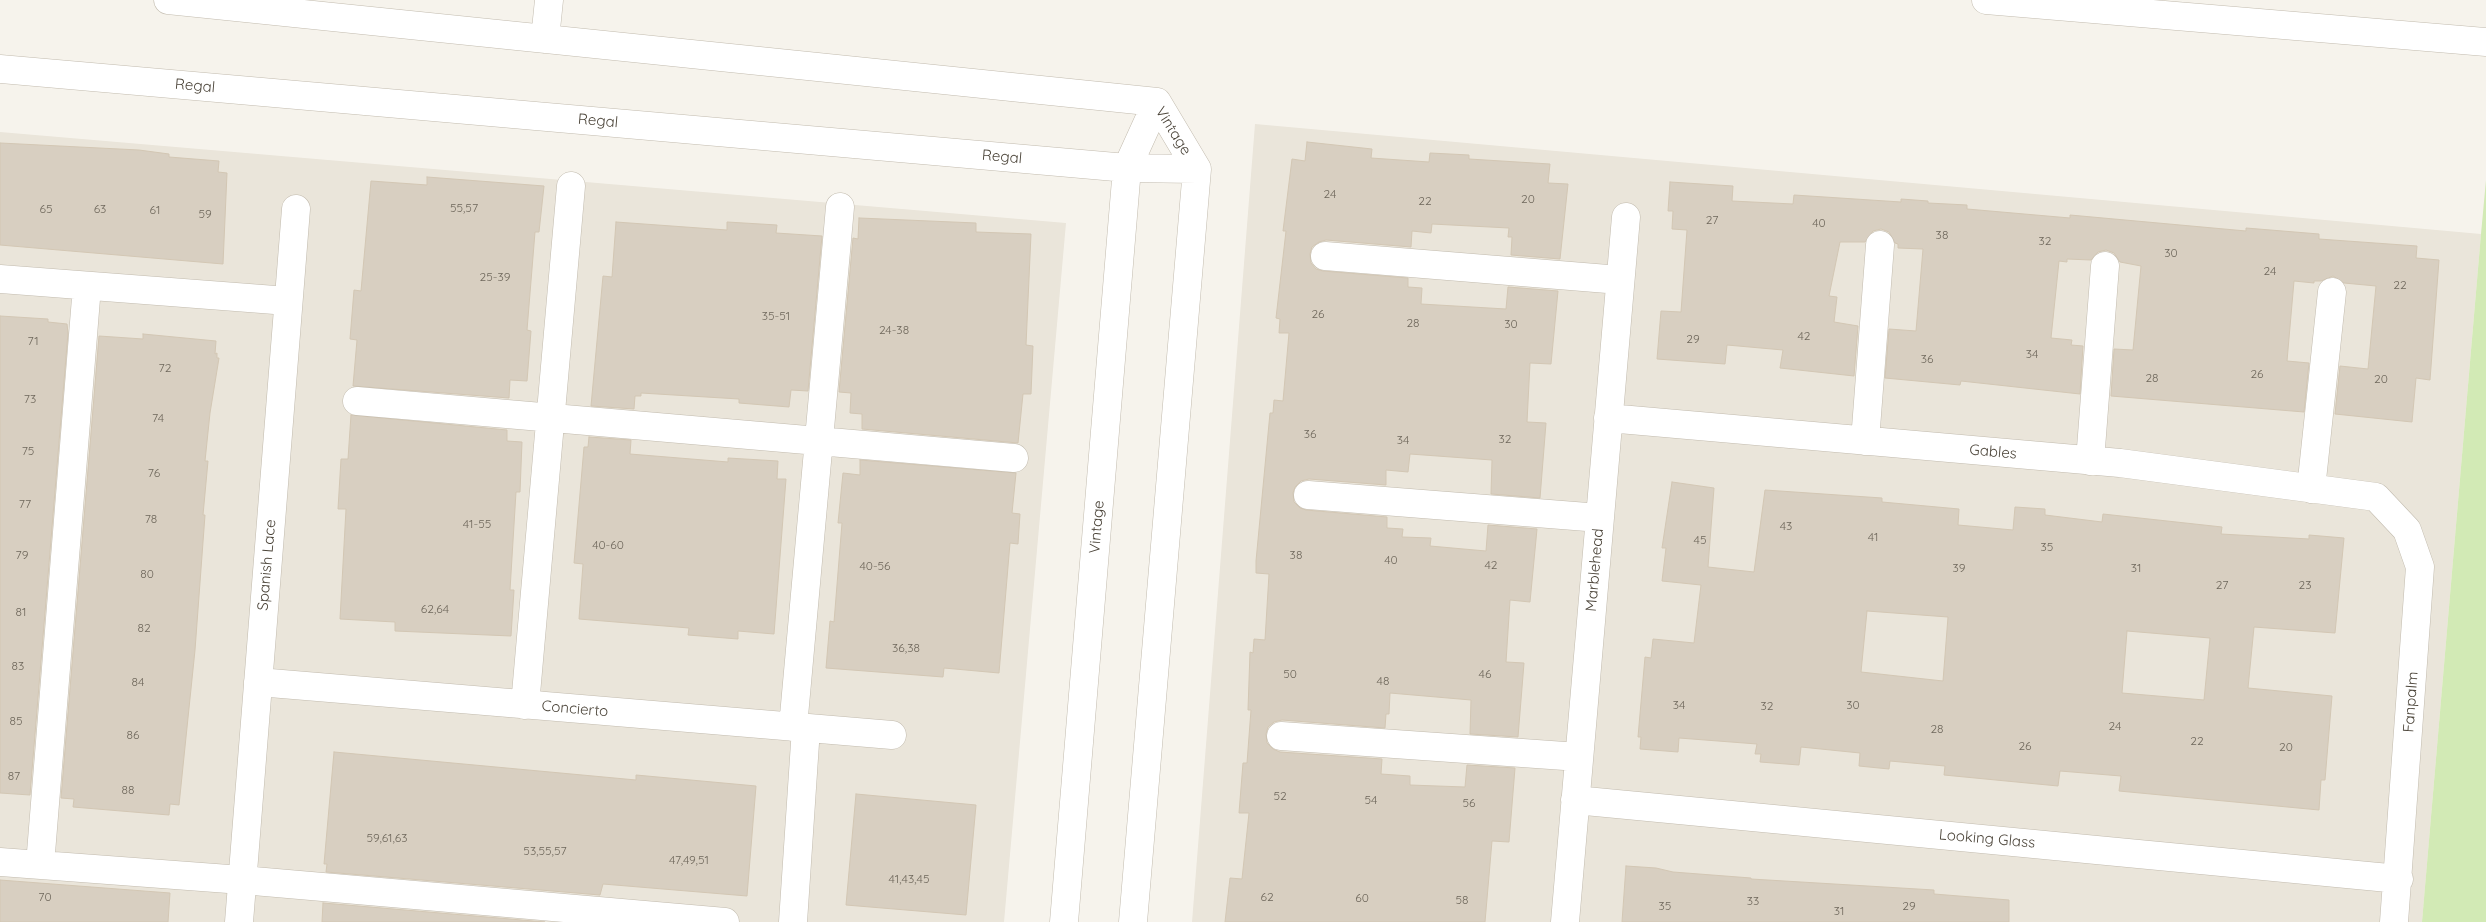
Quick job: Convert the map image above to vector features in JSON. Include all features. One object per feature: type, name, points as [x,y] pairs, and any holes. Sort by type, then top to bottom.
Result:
[{"type":"street","points":[[168,0],[1157,102]]},
{"type":"street","points":[[545,39],[548,0]]},
{"type":"street","points":[[1986,0],[2486,42]]},
{"type":"street","name":"Regal","points":[[0,69],[1127,168],[1197,169]]},
{"type":"street","name":"Vintage","points":[[1064,922],[1127,168],[1157,102]]},
{"type":"street","name":"Vintage","points":[[1133,922],[1197,169],[1157,102]]},
{"type":"street","points":[[525,704],[570,186]]},
{"type":"street","points":[[793,922],[800,727],[819,441],[840,207]]},
{"type":"street","name":"Spanish Lace","points":[[239,922],[296,209]]},
{"type":"street","name":"Marblehead","points":[[1564,922],[1626,218]]},
{"type":"street","points":[[1865,441],[1880,246]]},
{"type":"street","points":[[1325,256],[1620,280]]},
{"type":"street","points":[[2090,461],[2105,266]]},
{"type":"street","points":[[0,279],[288,301]]},
{"type":"street","points":[[40,865],[87,286]]},
{"type":"street","points":[[2311,488],[2332,292]]},
{"type":"street","points":[[357,401],[1014,458]]},
{"type":"street","name":"Gables","points":[[1608,418],[2090,461],[2376,497]]},
{"type":"street","points":[[1308,495],[1600,518]]},
{"type":"street","name":"Fanpalm","points":[[2376,497],[2406,530],[2420,567],[2399,879],[2394,922]]},
{"type":"street","name":"Concierto","points":[[258,682],[892,735]]},
{"type":"street","points":[[1281,736],[1579,757]]},
{"type":"street","name":"Looking Glass","points":[[1576,800],[2399,879]]},
{"type":"street","points":[[0,862],[242,880],[725,922]]},
{"type":"shaded area","points":[[1255,124],[2481,234],[2422,922],[1192,922]]},
{"type":"shaded area","points":[[0,132],[1066,223],[1004,922],[0,922]]},
{"type":"green space","points":[[2486,180],[2486,922],[2422,922],[2481,234]]},
{"type":"building","points":[[1307,142],[1372,149],[1371,158],[1429,162],[1430,153],[1469,155],[1469,159],[1550,164],[1548,183],[1568,184],[1560,259],[1511,255],[1512,237],[1508,237],[1509,228],[1432,224],[1431,233],[1412,231],[1411,247],[1326,240],[1312,247],[1310,254],[1311,263],[1316,269],[1323,271],[1408,278],[1408,287],[1422,288],[1421,304],[1506,309],[1508,287],[1558,291],[1551,364],[1530,363],[1527,422],[1546,423],[1540,498],[1491,494],[1492,460],[1410,454],[1408,472],[1386,470],[1386,485],[1309,479],[1301,481],[1295,487],[1293,493],[1294,502],[1300,508],[1306,510],[1387,517],[1387,528],[1403,529],[1402,537],[1431,538],[1430,546],[1486,551],[1488,525],[1537,529],[1530,602],[1510,600],[1506,662],[1524,663],[1518,737],[1470,734],[1471,700],[1390,693],[1389,714],[1386,714],[1385,728],[1282,720],[1274,722],[1268,727],[1266,734],[1267,743],[1273,749],[1280,752],[1382,759],[1381,774],[1410,776],[1410,785],[1465,787],[1467,765],[1515,768],[1509,842],[1492,841],[1485,922],[1225,922],[1230,878],[1242,879],[1249,813],[1239,813],[1243,763],[1247,763],[1251,710],[1248,710],[1250,652],[1253,653],[1254,639],[1265,640],[1269,574],[1256,573],[1256,561],[1270,413],[1273,413],[1274,400],[1283,401],[1289,333],[1279,333],[1280,319],[1276,318],[1286,231],[1283,231],[1292,159],[1305,161]]},
{"type":"building","points":[[0,143],[139,150],[169,154],[169,157],[219,161],[218,172],[227,173],[223,264],[0,245]]},
{"type":"building","points":[[427,177],[544,186],[539,232],[535,232],[527,330],[531,331],[527,381],[510,380],[509,398],[353,386],[357,340],[350,339],[354,290],[361,291],[371,181],[427,185]]},
{"type":"building","points":[[1670,182],[1733,186],[1732,201],[1793,204],[1794,195],[1901,202],[1901,199],[1928,201],[1928,203],[1967,205],[1967,209],[2070,218],[2070,215],[2246,231],[2246,228],[2319,234],[2319,239],[2417,246],[2416,258],[2439,260],[2430,380],[2416,378],[2412,422],[2335,414],[2340,366],[2368,369],[2376,286],[2344,283],[2333,276],[2321,281],[2314,281],[2314,283],[2294,281],[2287,361],[2309,363],[2304,412],[2111,396],[2114,349],[2133,350],[2141,266],[2120,262],[2114,253],[2106,250],[2098,252],[2091,260],[2067,259],[2067,262],[2059,261],[2051,338],[2072,340],[2071,345],[2083,346],[2080,394],[1961,381],[1960,385],[1885,378],[1889,329],[1916,331],[1923,249],[1898,248],[1898,244],[1895,243],[1889,232],[1881,229],[1873,231],[1865,242],[1840,242],[1829,296],[1837,297],[1834,322],[1858,326],[1854,376],[1780,368],[1783,350],[1727,345],[1725,364],[1657,359],[1661,311],[1681,312],[1687,230],[1672,229],[1673,211],[1668,211]]},
{"type":"building","points":[[859,218],[976,223],[976,232],[1031,234],[1026,345],[1033,346],[1031,394],[1023,394],[1018,443],[862,429],[862,414],[850,413],[851,393],[839,392],[853,238],[858,239]]},
{"type":"building","points":[[616,222],[727,230],[727,222],[777,225],[776,233],[822,236],[808,391],[791,390],[789,407],[739,403],[739,399],[641,393],[641,396],[635,396],[634,409],[591,406],[603,276],[612,277]]},
{"type":"building","points":[[0,316],[48,319],[48,322],[67,324],[68,333],[30,795],[0,793]]},
{"type":"building","points":[[143,334],[216,341],[215,354],[217,353],[217,358],[219,358],[210,413],[205,461],[208,461],[195,650],[179,805],[170,804],[169,815],[73,807],[74,799],[61,798],[99,336],[143,339]]},
{"type":"building","points":[[351,415],[507,430],[507,441],[522,442],[520,492],[516,492],[510,590],[514,590],[511,636],[395,631],[395,622],[340,619],[346,509],[338,509],[341,459],[348,459]]},
{"type":"building","points":[[589,437],[631,440],[630,454],[728,462],[728,458],[778,461],[777,479],[786,479],[774,634],[738,631],[738,639],[688,635],[689,628],[579,619],[583,564],[574,563],[584,447],[588,447]]},
{"type":"building","points":[[860,460],[1016,473],[1012,513],[1020,514],[1018,544],[1010,543],[999,673],[944,668],[943,677],[826,668],[830,621],[834,622],[842,523],[838,523],[843,473],[860,475]]},
{"type":"building","points":[[1672,482],[1714,488],[1708,567],[1754,572],[1765,490],[1882,498],[1882,502],[1959,509],[1958,525],[2013,530],[2015,507],[2045,509],[2045,515],[2102,522],[2103,514],[2222,527],[2221,534],[2309,539],[2309,535],[2344,538],[2335,633],[2254,627],[2248,688],[2332,696],[2325,780],[2321,780],[2319,810],[2119,791],[2121,776],[2060,771],[2058,786],[1944,775],[1945,766],[1890,761],[1889,769],[1859,766],[1860,753],[1801,747],[1799,765],[1760,762],[1761,754],[1755,754],[1757,744],[1679,738],[1678,752],[1640,749],[1641,737],[1638,737],[1645,657],[1651,658],[1653,639],[1694,643],[1701,585],[1662,581],[1666,548],[1662,548]],"holes":[[[1867,611],[1948,617],[1943,681],[1861,672]],[[2127,631],[2210,638],[2204,700],[2122,693]]]},
{"type":"building","points":[[334,752],[636,780],[636,775],[756,786],[747,896],[603,884],[600,895],[326,872],[327,864],[324,864]]},
{"type":"building","points":[[856,794],[976,805],[966,915],[846,905]]},
{"type":"building","points":[[1626,866],[1751,879],[1934,890],[1934,894],[2009,900],[2009,922],[1622,922]]},
{"type":"building","points":[[0,880],[170,893],[168,922],[0,922]]},
{"type":"building","points":[[323,903],[545,922],[322,922]]}]
